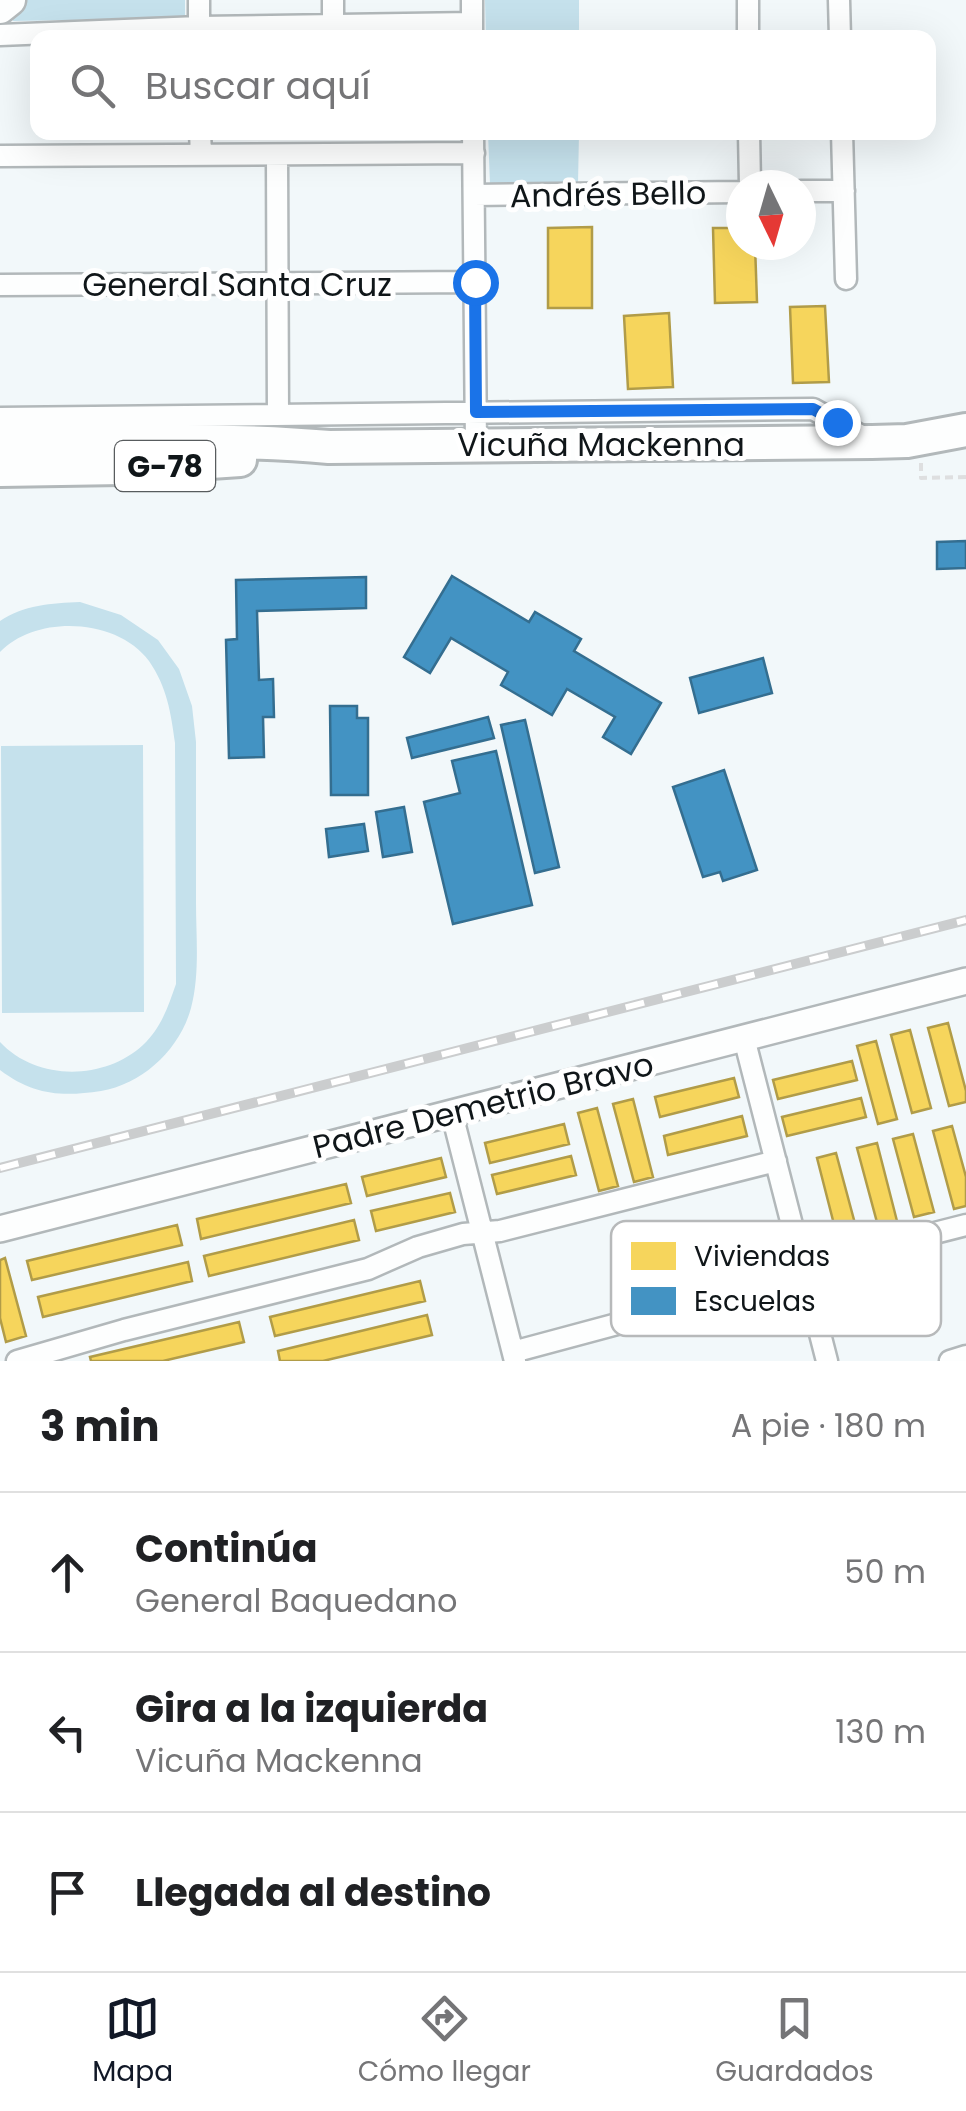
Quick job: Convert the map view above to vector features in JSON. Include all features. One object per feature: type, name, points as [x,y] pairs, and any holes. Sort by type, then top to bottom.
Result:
[{"type":"main road","name":"Vicuña Mackenna","points":[[914,444],[966,430]]},
{"type":"main road","name":"Vicuña Mackenna","points":[[0,443],[220,441],[329,447],[872,442],[966,452]]},
{"type":"main road","name":"Vicuña Mackenna","points":[[0,470],[202,464],[329,447]]},
{"type":"street","points":[[199,0],[199,30]]},
{"type":"street","points":[[333,0],[333,25]]},
{"type":"street","points":[[237,30],[333,25],[472,30],[472,0]]},
{"type":"street","points":[[748,0],[748,30]]},
{"type":"street","points":[[839,0],[840,30]]},
{"type":"street","points":[[2,12],[179,30]]},
{"type":"street","points":[[200,140],[201,155]]},
{"type":"street","points":[[749,140],[750,170]]},
{"type":"street","points":[[842,140],[846,279]]},
{"type":"street","points":[[0,156],[277,155],[473,143],[476,445]]},
{"type":"street","points":[[277,155],[278,415]]},
{"type":"street","points":[[816,192],[844,191]]},
{"type":"street","name":"Andrés Bello","points":[[474,195],[726,192]]},
{"type":"street","name":"General Santa Cruz","points":[[0,285],[475,282]]},
{"type":"street","name":"Vicuña Mackenna","points":[[0,418],[813,409],[872,442]]},
{"type":"street","name":"Padre Demetrio Bravo","points":[[0,1228],[966,981]]},
{"type":"street","points":[[744,1038],[792,1221]]},
{"type":"street","points":[[452,1114],[514,1356],[611,1328]]},
{"type":"street","points":[[17,1361],[368,1269],[418,1247],[463,1234],[500,1231],[776,1160]]},
{"type":"street","points":[[941,1231],[966,1225]]},
{"type":"street","points":[[821,1336],[828,1361]]},
{"type":"street","points":[[950,1361],[966,1356]]},
{"type":"path","points":[[914,444],[921,478],[966,478]]},
{"type":"shaded area","points":[[185,0],[185,18],[13,21],[14,2]]},
{"type":"shaded area","points":[[485,0],[579,0],[579,30],[486,30]]},
{"type":"shaded area","points":[[488,140],[579,140],[578,184],[490,184]]},
{"type":"shaded area","points":[[80,602],[121,615],[158,640],[179,669],[192,706],[196,742],[197,969],[186,1023],[158,1062],[116,1087],[60,1094],[24,1085],[0,1070],[0,1042],[15,1055],[51,1070],[70,1072],[109,1065],[127,1057],[155,1032],[176,984],[175,743],[167,700],[155,671],[135,647],[118,636],[76,626],[34,631],[0,652],[0,621],[28,608]]},
{"type":"shaded area","points":[[143,745],[144,1012],[2,1013],[1,746]]},
{"type":"building: Viviendas","points":[[592,227],[592,308],[548,308],[548,228]]},
{"type":"building: Viviendas","points":[[713,228],[726,228],[726,260],[756,260],[757,302],[715,303]]},
{"type":"building: Viviendas","points":[[825,306],[829,382],[793,383],[790,307]]},
{"type":"building: Viviendas","points":[[669,313],[673,387],[628,389],[624,316]]},
{"type":"building: Viviendas","points":[[948,1023],[966,1091],[966,1102],[949,1106],[928,1028]]},
{"type":"building: Viviendas","points":[[910,1030],[931,1108],[912,1113],[891,1035]]},
{"type":"building: Viviendas","points":[[876,1041],[897,1119],[878,1124],[857,1046]]},
{"type":"building: Viviendas","points":[[852,1061],[857,1080],[778,1099],[773,1080]]},
{"type":"building: Viviendas","points":[[734,1078],[739,1097],[660,1117],[655,1097]]},
{"type":"building: Viviendas","points":[[861,1098],[866,1117],[787,1136],[782,1117]]},
{"type":"building: Viviendas","points":[[633,1099],[653,1177],[634,1182],[613,1104]]},
{"type":"building: Viviendas","points":[[597,1108],[618,1186],[599,1191],[578,1113]]},
{"type":"building: Viviendas","points":[[742,1116],[747,1136],[668,1155],[664,1136]]},
{"type":"building: Viviendas","points":[[564,1124],[569,1144],[490,1163],[485,1143]]},
{"type":"building: Viviendas","points":[[952,1126],[966,1177],[966,1206],[954,1209],[933,1131]]},
{"type":"building: Viviendas","points":[[913,1134],[934,1212],[914,1217],[893,1139]]},
{"type":"building: Viviendas","points":[[877,1143],[897,1221],[877,1221],[857,1148]]},
{"type":"building: Viviendas","points":[[836,1153],[854,1221],[833,1221],[817,1158]]},
{"type":"building: Viviendas","points":[[571,1156],[576,1175],[497,1194],[492,1175]]},
{"type":"building: Viviendas","points":[[441,1158],[446,1177],[367,1196],[362,1177]]},
{"type":"building: Viviendas","points":[[346,1184],[351,1203],[201,1239],[197,1219]]},
{"type":"building: Viviendas","points":[[450,1193],[455,1212],[376,1231],[371,1211]]},
{"type":"building: Viviendas","points":[[354,1220],[359,1240],[209,1276],[204,1256]]},
{"type":"building: Viviendas","points":[[177,1225],[182,1245],[32,1280],[27,1261]]},
{"type":"building: Viviendas","points":[[5,1258],[26,1336],[6,1342],[0,1318],[0,1260]]},
{"type":"building: Viviendas","points":[[188,1262],[192,1281],[43,1317],[38,1297]]},
{"type":"building: Viviendas","points":[[420,1281],[425,1301],[275,1336],[270,1317]]},
{"type":"building: Viviendas","points":[[427,1315],[432,1335],[323,1361],[280,1361],[278,1351]]},
{"type":"building: Viviendas","points":[[239,1322],[244,1342],[163,1361],[91,1361],[90,1357]]},
{"type":"building: Escuelas","points":[[966,541],[966,568],[937,569],[937,542]]},
{"type":"building: Escuelas","points":[[452,576],[529,622],[535,612],[581,639],[574,651],[661,703],[631,754],[603,737],[615,717],[567,689],[552,715],[501,685],[508,672],[451,638],[430,673],[404,657]]},
{"type":"building: Escuelas","points":[[366,577],[366,608],[257,611],[259,680],[273,679],[274,717],[263,717],[264,757],[229,758],[226,640],[237,639],[236,580]]},
{"type":"building: Escuelas","points":[[763,658],[772,693],[699,713],[690,678]]},
{"type":"building: Escuelas","points":[[330,706],[357,706],[357,718],[368,718],[368,795],[331,795]]},
{"type":"building: Escuelas","points":[[488,717],[494,738],[412,758],[407,738]]},
{"type":"building: Escuelas","points":[[525,720],[559,867],[535,873],[501,725]]},
{"type":"building: Escuelas","points":[[496,751],[532,905],[453,924],[424,802],[460,793],[452,761]]},
{"type":"building: Escuelas","points":[[724,770],[757,870],[723,881],[720,872],[703,877],[673,787]]},
{"type":"building: Escuelas","points":[[404,807],[412,852],[383,857],[376,812]]},
{"type":"building: Escuelas","points":[[364,824],[368,851],[329,857],[326,829]]},
{"type":"railway","points":[[0,1168],[966,920]]},
{"type":"route","points":[[475,282],[476,412],[813,409],[837,422]]}]
